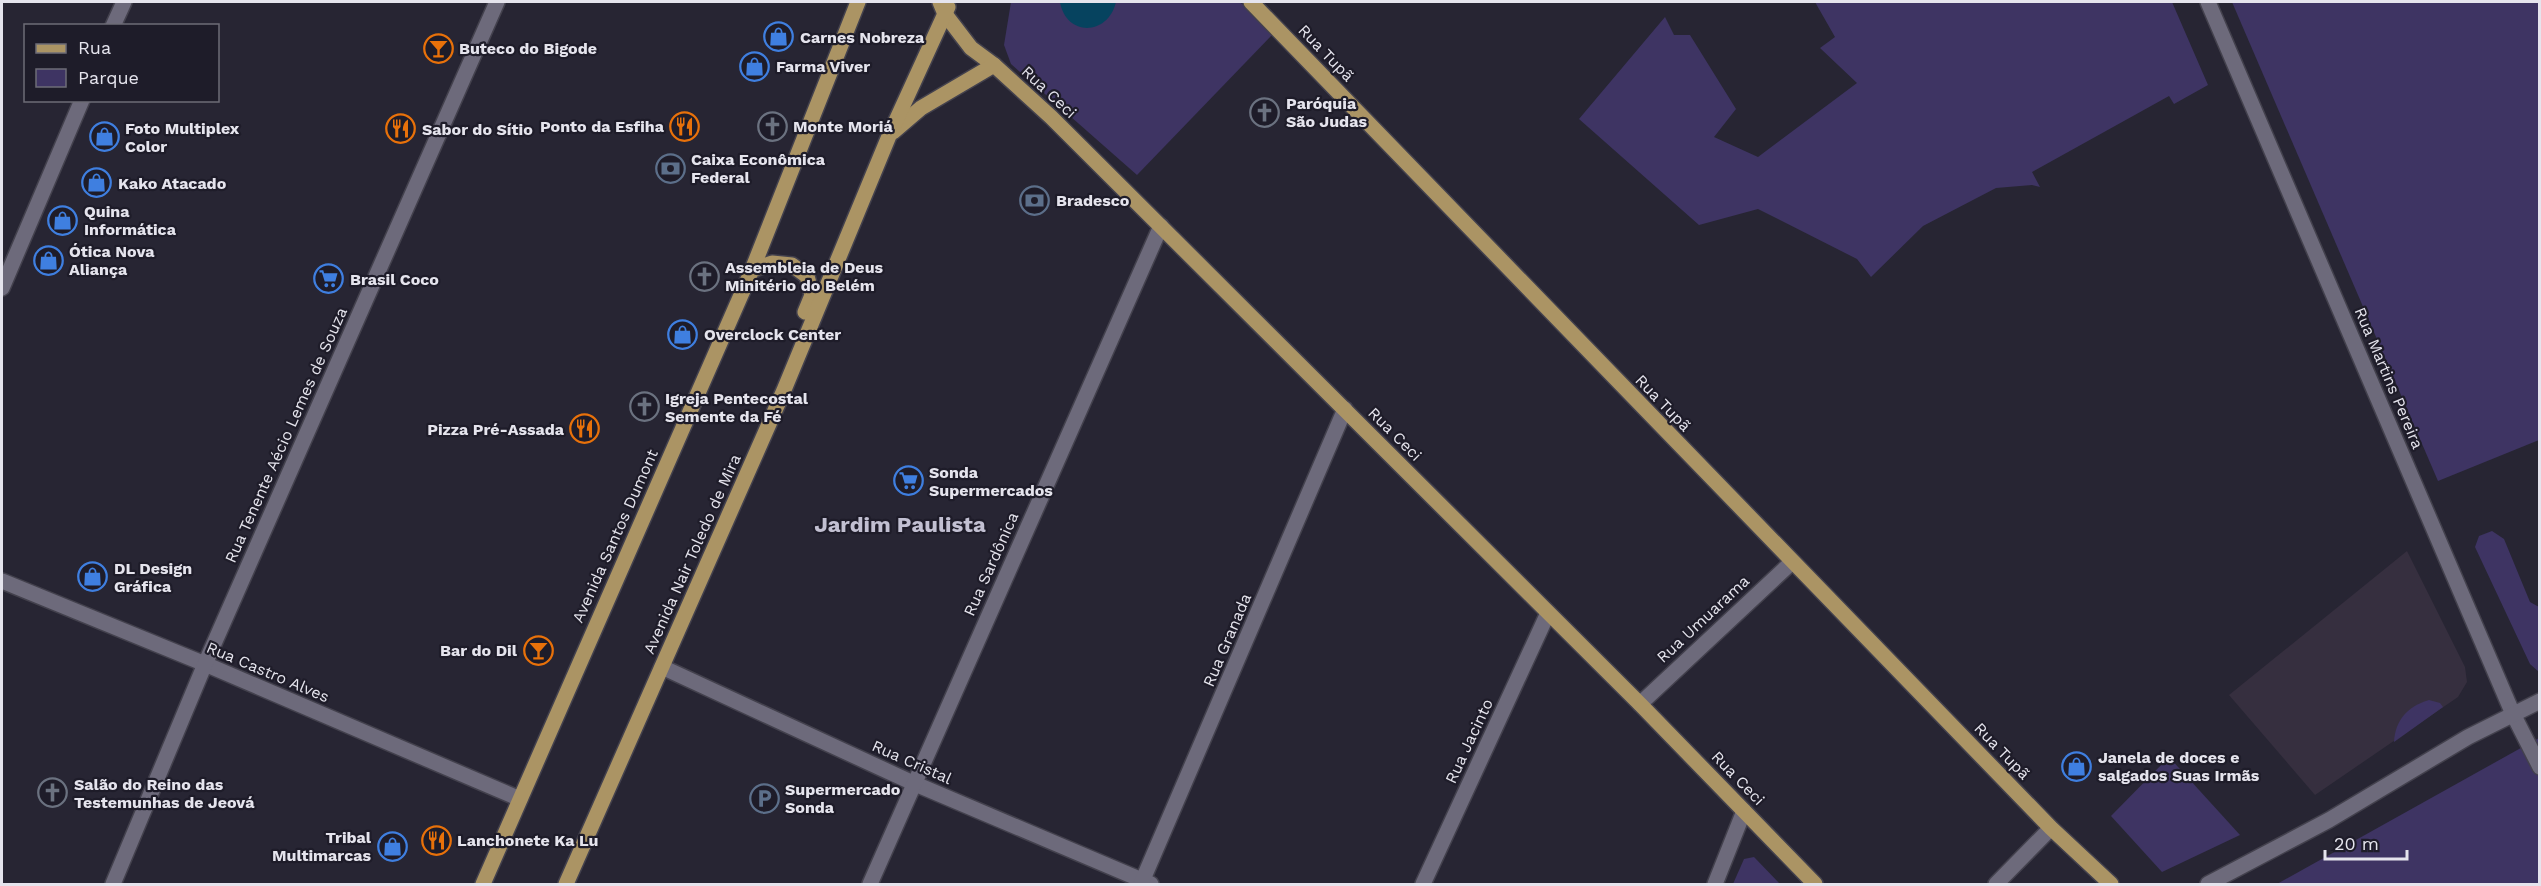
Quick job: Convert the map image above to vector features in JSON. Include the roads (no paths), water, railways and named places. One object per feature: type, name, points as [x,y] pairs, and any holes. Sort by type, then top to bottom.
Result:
[{"type":"main road","name":"Avenida Santos Dumont","points":[[483,885],[752,270],[858,2]]},
{"type":"main road","name":"Rua Tupã","points":[[1251,2],[2051,828],[2111,885]]},
{"type":"main road","points":[[889,136],[945,6]]},
{"type":"main road","name":"Rua Ceci","points":[[945,6],[971,48],[994,64],[1051,117],[1161,226],[1640,704],[1815,885]]},
{"type":"main road","points":[[889,136],[921,108],[994,64]]},
{"type":"main road","name":"Avenida Nair Toledo de Mira","points":[[566,885],[783,390],[889,136]]},
{"type":"main road","points":[[752,270],[772,263],[792,265],[807,276],[810,285],[812,295],[792,348],[783,390]]},
{"type":"street","points":[[115,24],[124,2]]},
{"type":"street","name":"Rua Tenente Aécio Lemes de Souza","points":[[113,885],[205,664],[497,2]]},
{"type":"street","name":"Rua Martins Pereira","points":[[2208,2],[2513,714],[2540,767]]},
{"type":"street","points":[[2,288],[81,102]]},
{"type":"street","name":"Rua Sardônica","points":[[870,885],[913,783],[1161,226]]},
{"type":"street","name":"Rua Granada","points":[[1145,883],[1345,409]]},
{"type":"street","name":"Rua Umuarama","points":[[1640,704],[1791,561]]},
{"type":"street","name":"Rua Castro Alves","points":[[2,581],[205,664],[520,799]]},
{"type":"street","name":"Rua Jacinto","points":[[1423,885],[1548,613]]},
{"type":"street","name":"Rua Cristal","points":[[662,667],[913,783],[1145,883]]},
{"type":"street","points":[[2208,885],[2329,820],[2468,738],[2540,701]]},
{"type":"street","points":[[1715,885],[1744,811]]},
{"type":"street","points":[[1996,885],[2051,828]]},
{"type":"water","points":[[1060,2],[1116,2],[1112,13],[1105,21],[1087,28],[1070,22]]},
{"type":"place","name":"Carnes Nobreza","points":[[779,37]]},
{"type":"place","name":"Buteco do Bigode","points":[[438,48]]},
{"type":"place","name":"Farma Viver","points":[[755,66]]},
{"type":"place","name":"Paróquia São Judas","points":[[1265,112]]},
{"type":"place","name":"Ponto da Esfiha","points":[[685,126]]},
{"type":"place","name":"Monte Moriá","points":[[772,126]]},
{"type":"place","name":"Sabor do Sítio","points":[[401,129]]},
{"type":"place","name":"Foto Multiplex Color","points":[[104,137]]},
{"type":"place","name":"Caixa Econômica Federal","points":[[670,168]]},
{"type":"place","name":"Kako Atacado","points":[[97,183]]},
{"type":"place","name":"Bradesco","points":[[1035,200]]},
{"type":"place","name":"Quina Informática","points":[[63,220]]},
{"type":"place","name":"Ótica Nova Aliança","points":[[48,260]]},
{"type":"place","name":"Assembleia de Deus Minitério do Belém","points":[[704,276]]},
{"type":"place","name":"Brasil Coco","points":[[329,279]]},
{"type":"place","name":"Overclock Center","points":[[683,334]]},
{"type":"place","name":"Igreja Pentecostal Semente da Fé","points":[[644,407]]},
{"type":"place","name":"Pizza Pré-Assada","points":[[585,429]]},
{"type":"place","name":"Sonda Supermercados","points":[[908,481]]},
{"type":"place","name":"DL Design Gráfica","points":[[93,577]]},
{"type":"place","name":"Bar do Dil","points":[[538,650]]},
{"type":"place","name":"Janela de doces e salgados Suas Irmãs","points":[[2077,766]]},
{"type":"place","name":"Salão do Reino das Testemunhas de Jeová","points":[[53,793]]},
{"type":"place","name":"Supermercado Sonda","points":[[764,798]]},
{"type":"place","name":"Lanchonete Ka Lu","points":[[436,840]]},
{"type":"place","name":"Tribal Multimarcas","points":[[392,846]]},
{"type":"district","name":"Jardim Paulista","points":[[900,524]]}]
